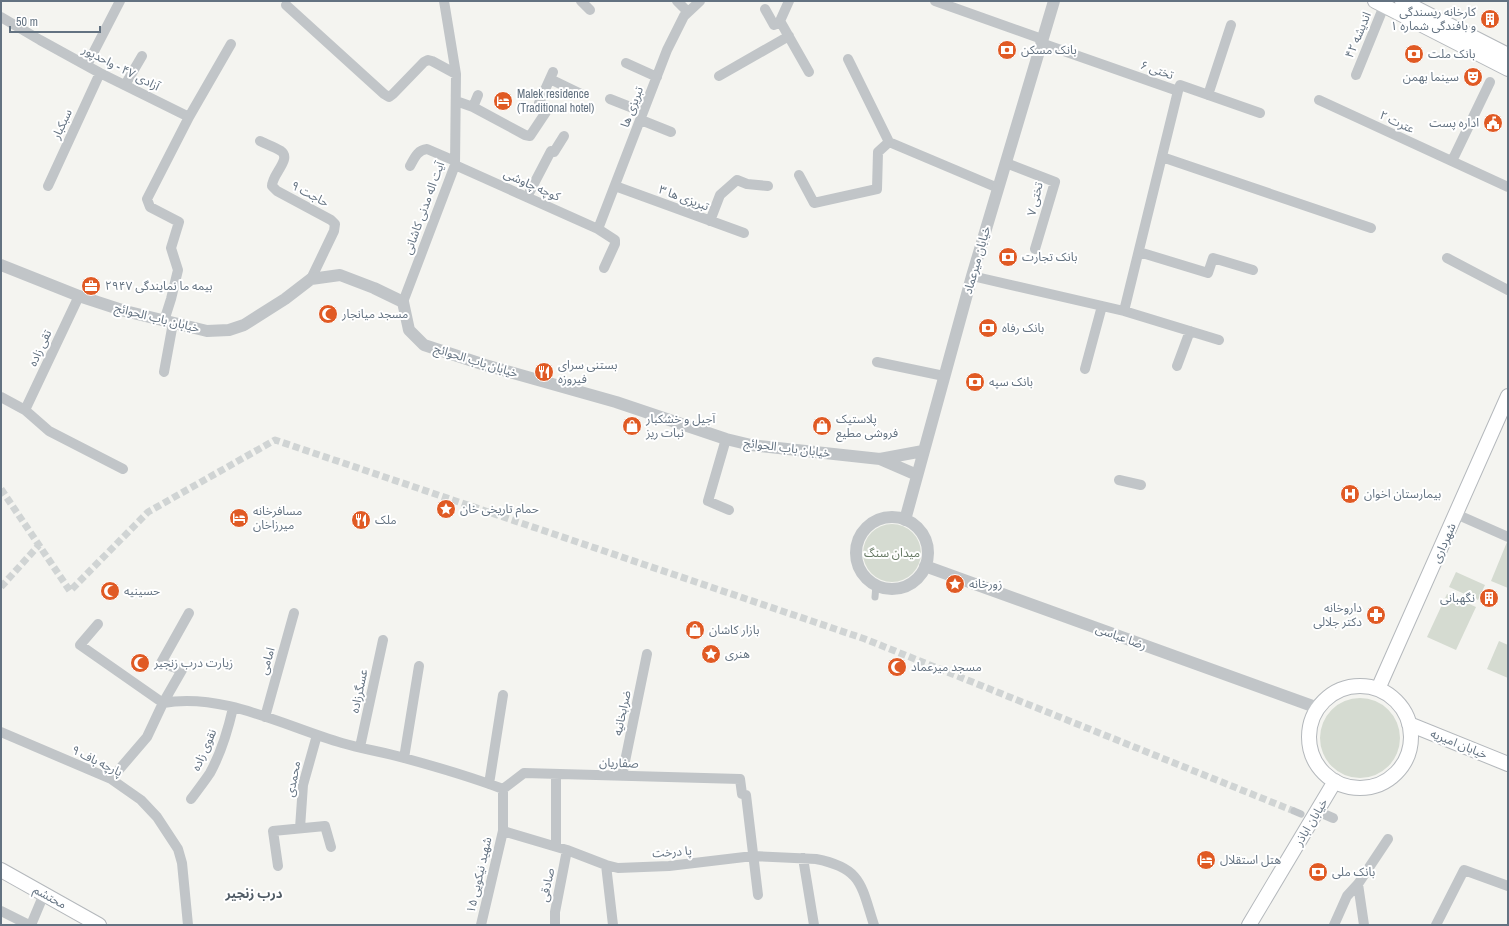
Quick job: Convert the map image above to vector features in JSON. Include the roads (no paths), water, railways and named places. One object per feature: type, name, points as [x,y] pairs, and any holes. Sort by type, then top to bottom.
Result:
[{"type":"main road","points":[[1402,1],[1508,55]]},
{"type":"main road","points":[[1380,3],[1508,69]]},
{"type":"main road","name":"شهرداری","points":[[1378,689],[1508,396]]},
{"type":"main road","points":[[1362,686],[1378,689],[1392,697],[1403,709],[1409,724],[1411,741],[1407,757],[1398,772],[1384,782],[1368,788],[1351,788],[1335,782],[1322,771],[1313,756],[1309,740],[1311,723],[1318,708],[1329,696],[1345,688],[1362,686]]},
{"type":"main road","name":"خیابان امیریه","points":[[1409,724],[1508,764]]},
{"type":"main road","name":"خیابان اباذر","points":[[1249,925],[1335,782]]},
{"type":"main road","name":"محتشم","points":[[1,870],[99,925]]},
{"type":"street","points":[[87,65],[120,1]]},
{"type":"street","name":"آیت اله مدنی کاشانی","points":[[403,302],[455,163],[456,74],[444,1]]},
{"type":"street","points":[[581,1],[590,10]]},
{"type":"street","points":[[677,1],[688,12]]},
{"type":"street","name":"تبریزی ها","points":[[598,229],[667,50],[684,16],[700,1]]},
{"type":"street","points":[[765,9],[774,25],[780,21],[789,1]]},
{"type":"street","name":"تختی ۶","points":[[935,1],[1178,91],[1180,86],[1260,113]]},
{"type":"street","name":"خیابان میرعماد","points":[[905,520],[972,276],[1054,1]]},
{"type":"street","name":"اندیشه ۴۲","points":[[1356,75],[1380,3]]},
{"type":"street","points":[[286,5],[389,97],[424,62],[428,60],[456,74]]},
{"type":"street","name":"آزادی ۴۷ - واحدپور","points":[[1,17],[100,73],[189,117]]},
{"type":"street","points":[[780,21],[810,72]]},
{"type":"street","points":[[1208,95],[1231,25]]},
{"type":"street","points":[[718,76],[789,36]]},
{"type":"street","points":[[164,372],[171,299],[178,270],[171,248],[179,222],[150,207],[147,199],[189,117],[232,44]]},
{"type":"street","points":[[125,85],[142,56]]},
{"type":"street","points":[[848,60],[889,142],[998,188]]},
{"type":"street","points":[[626,64],[657,77]]},
{"type":"street","name":"سبکبار","points":[[48,186],[100,73]]},
{"type":"street","points":[[456,101],[473,107],[525,135],[530,136],[546,112],[547,108],[539,103],[551,75],[581,94]]},
{"type":"street","points":[[1452,161],[1490,82]]},
{"type":"street","points":[[1124,311],[1178,91]]},
{"type":"street","points":[[473,107],[478,95]]},
{"type":"street","points":[[610,99],[672,132]]},
{"type":"street","name":"عترت ۲","points":[[1319,100],[1508,187]]},
{"type":"street","points":[[527,198],[551,151],[554,152],[564,136]]},
{"type":"street","name":"حاجت ۹","points":[[260,141],[281,151],[284,155],[285,160],[272,180],[272,186],[277,191],[331,220],[335,224],[334,231],[311,279]]},
{"type":"street","points":[[799,175],[814,203],[877,189],[878,152],[889,142]]},
{"type":"street","name":"کوچه چاوشی","points":[[410,166],[418,152],[427,150],[527,198],[598,229],[615,240],[615,244],[604,268]]},
{"type":"street","points":[[1162,157],[1371,228]]},
{"type":"street","name":"تختی ۷","points":[[1006,163],[1055,182],[1035,249]]},
{"type":"street","points":[[710,221],[720,195],[737,180],[747,184],[768,186]]},
{"type":"street","name":"تبریزی ها ۳","points":[[615,186],[744,233]]},
{"type":"street","points":[[1139,252],[1208,273],[1213,258],[1253,270]]},
{"type":"street","points":[[1447,258],[1508,290]]},
{"type":"street","name":"خیابان باب الحوائج","points":[[1,265],[79,296],[125,311],[207,331],[229,330],[244,325],[285,300],[311,279]]},
{"type":"street","points":[[311,279],[340,275],[374,288],[403,302]]},
{"type":"street","points":[[972,276],[1124,311],[1220,340]]},
{"type":"street","name":"تقی زاده","points":[[25,410],[79,296]]},
{"type":"street","name":"خیابان باب الحوائج","points":[[403,302],[409,330],[424,345],[485,365],[616,402],[726,439],[751,445],[880,459]]},
{"type":"street","points":[[1085,368],[1102,306]]},
{"type":"street","points":[[1178,366],[1190,331]]},
{"type":"street","points":[[877,362],[944,376]]},
{"type":"street","points":[[1,397],[25,410],[49,431],[123,469]]},
{"type":"street","points":[[726,439],[708,501],[729,510]]},
{"type":"street","points":[[880,459],[924,451]]},
{"type":"street","points":[[880,459],[917,475]]},
{"type":"street","points":[[1118,480],[1141,485]]},
{"type":"street","points":[[1456,514],[1508,537]]},
{"type":"street","points":[[893,517],[905,520],[914,525],[922,533],[926,543],[928,555],[925,566],[919,576],[910,584],[899,588],[875,591],[859,568],[856,556],[857,544],[862,533],[870,524],[881,519],[893,517]]},
{"type":"street","name":"رضا عباسی","points":[[925,566],[1318,708]]},
{"type":"street","points":[[111,780],[147,737],[163,703],[182,670],[161,663],[189,613]]},
{"type":"street","name":"امامی","points":[[265,717],[294,613]]},
{"type":"street","points":[[98,624],[80,645],[163,703],[180,700],[209,702],[233,708],[265,717],[342,744],[404,758],[503,789]]},
{"type":"street","name":"عسگرزاده","points":[[360,747],[383,640]]},
{"type":"street","name":"ضرابخانیه","points":[[622,776],[647,654]]},
{"type":"street","points":[[404,758],[419,666]]},
{"type":"street","points":[[489,784],[503,695]]},
{"type":"street","name":"نقوی زاده","points":[[191,799],[209,774],[219,752],[233,708]]},
{"type":"street","name":"پارچه باف ۹","points":[[1,732],[111,780],[141,800],[157,817],[178,849],[182,863],[188,925]]},
{"type":"street","name":"محمدی","points":[[300,828],[303,785],[317,735]]},
{"type":"street","name":"صفاریان","points":[[503,789],[524,773],[740,779],[742,794],[746,795],[753,856]]},
{"type":"street","points":[[556,774],[556,846]]},
{"type":"street","name":"شهید نیکویی ۱۵","points":[[481,925],[503,831],[503,789]]},
{"type":"street","points":[[1317,811],[1332,818]]},
{"type":"street","points":[[278,866],[274,831],[325,826],[331,847]]},
{"type":"street","name":"پا درخت","points":[[503,831],[556,846],[618,868],[669,866],[753,856],[803,858],[826,861],[846,869],[854,875],[861,885],[874,925]]},
{"type":"street","points":[[1334,925],[1347,896],[1358,884],[1388,840]]},
{"type":"street","name":"صادقی","points":[[555,925],[555,912],[568,850]]},
{"type":"street","points":[[753,856],[758,895]]},
{"type":"street","points":[[803,858],[814,925]]},
{"type":"street","points":[[606,865],[613,925]]},
{"type":"street","points":[[1436,925],[1464,870],[1508,886]]},
{"type":"street","points":[[1358,884],[1364,925]]},
{"type":"street","points":[[1,911],[30,925],[44,894]]},
{"type":"tunnel","points":[[1,489],[70,591],[148,512],[275,440],[865,639],[1294,811]]},
{"type":"tunnel","points":[[1,587],[39,545]]},
{"type":"place","name":"کارخانه ریسندگی و بافندگی شماره ۱","points":[[1490,19]]},
{"type":"place","name":"بانک مسکن","points":[[1007,50]]},
{"type":"place","name":"بانک ملت","points":[[1414,54]]},
{"type":"place","name":"سینما بهمن","points":[[1473,77]]},
{"type":"place","name":"Malek residence (Traditional hotel)","points":[[503,101]]},
{"type":"place","name":"اداره پست","points":[[1493,123]]},
{"type":"place","name":"بانک تجارت","points":[[1008,257]]},
{"type":"place","name":"بیمه ما نمایندگی ۲۹۴۷","points":[[91,286]]},
{"type":"place","name":"مسجد میانجار","points":[[328,314]]},
{"type":"place","name":"بانک رفاه","points":[[988,328]]},
{"type":"place","name":"بستنی سرای فیروزه","points":[[544,372]]},
{"type":"place","name":"بانک سپه","points":[[975,382]]},
{"type":"place","name":"آجیل و خشکبار نبات ریز","points":[[632,426]]},
{"type":"place","name":"پلاستیک فروشی مطیع","points":[[822,426]]},
{"type":"place","name":"بیمارستان اخوان","points":[[1350,494]]},
{"type":"place","name":"حمام تاریخی خان","points":[[446,509]]},
{"type":"place","name":"مسافرخانه میرزاخان","points":[[239,518]]},
{"type":"place","name":"ملک","points":[[361,520]]},
{"type":"place","name":"زورخانه","points":[[955,584]]},
{"type":"place","name":"حسینیه","points":[[110,591]]},
{"type":"place","name":"نگهبانی","points":[[1489,598]]},
{"type":"place","name":"داروخانه دکتر جلالی","points":[[1376,615]]},
{"type":"place","name":"بازار کاشان","points":[[695,630]]},
{"type":"place","name":"هنری","points":[[711,654]]},
{"type":"place","name":"زیارت درب زنجیر","points":[[140,663]]},
{"type":"place","name":"مسجد میرعماد","points":[[897,667]]},
{"type":"place","name":"هتل استقلال","points":[[1206,860]]},
{"type":"place","name":"بانک ملی","points":[[1318,872]]},
{"type":"district","name":"درب زنجیر","points":[[254,893]]},
{"type":"park label","name":"میدان سنگ","points":[[892,553]]}]
